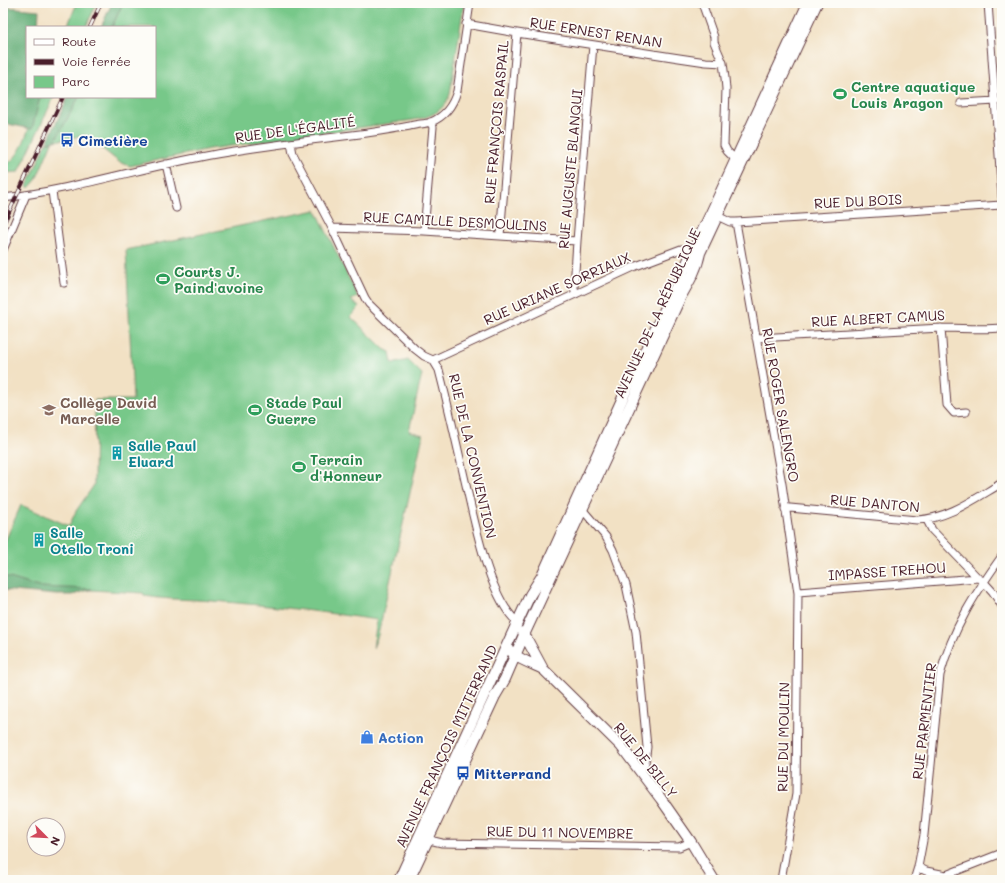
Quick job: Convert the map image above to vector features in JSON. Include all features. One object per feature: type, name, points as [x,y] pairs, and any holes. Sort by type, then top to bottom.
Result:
[{"type":"main road","name":"AVENUE DE LA RÉPUBLIQUE","points":[[738,163],[808,3]]},
{"type":"main road","name":"AVENUE DE LA RÉPUBLIQUE","points":[[518,623],[530,594],[542,576],[624,395],[697,252],[738,163],[817,3]]},
{"type":"main road","name":"AVENUE DE LA RÉPUBLIQUE","points":[[524,635],[681,296],[698,264],[697,252]]},
{"type":"main road","name":"RUE DE BILLY","points":[[518,623],[543,669]]},
{"type":"main road","name":"AVENUE FRANÇOIS MITTERRAND","points":[[409,880],[424,838],[518,623]]},
{"type":"main road","name":"AVENUE FRANÇOIS MITTERRAND","points":[[399,880],[424,838],[515,656],[524,635]]},
{"type":"main road","points":[[512,638],[511,652],[515,656]]},
{"type":"main road","name":"RUE DE BILLY","points":[[515,656],[531,662],[543,669],[621,746],[661,798],[714,880]]},
{"type":"street","name":"RUE DE L'ÉGALITÉ","points":[[3,198],[52,191],[166,164],[227,152],[378,131],[430,122],[439,118],[446,112],[454,100],[457,91],[470,3]]},
{"type":"street","points":[[702,3],[714,37],[714,42],[723,63],[726,89],[724,145],[727,152],[738,163]]},
{"type":"street","points":[[988,3],[1001,166],[1002,197]]},
{"type":"street","name":"RUE ERNEST RENAN","points":[[466,24],[517,34],[706,62],[723,63]]},
{"type":"street","name":"RUE FRANÇOIS RASPAIL","points":[[500,236],[517,34]]},
{"type":"street","name":"RUE AUGUSTE BLANQUI","points":[[576,294],[574,288],[577,241],[593,45]]},
{"type":"street","points":[[961,103],[996,101]]},
{"type":"street","points":[[424,231],[433,127],[430,122]]},
{"type":"street","name":"RUE DE LA CONVENTION","points":[[291,143],[293,154],[332,228],[369,304],[415,349],[424,356],[433,360],[438,370],[445,394],[481,549],[494,586],[510,616],[518,623]]},
{"type":"street","points":[[166,164],[176,208]]},
{"type":"street","points":[[52,191],[64,283]]},
{"type":"street","points":[[3,250],[26,195]]},
{"type":"street","name":"RUE DU BOIS","points":[[714,214],[730,222],[736,222],[1002,205]]},
{"type":"street","name":"RUE ROGER SALENGRO","points":[[736,222],[782,484],[798,592]]},
{"type":"street","name":"RUE CAMILLE DESMOULINS","points":[[332,228],[424,231],[577,241]]},
{"type":"street","name":"RUE URIANE SORRIAUX","points":[[433,360],[636,266],[681,249],[688,249],[697,252]]},
{"type":"street","points":[[941,328],[947,405],[954,413],[966,412]]},
{"type":"street","name":"RUE ALBERT CAMUS","points":[[756,338],[941,328],[967,328],[983,330],[1002,328]]},
{"type":"street","name":"RUE DANTON","points":[[785,509],[927,520],[948,513],[1002,483]]},
{"type":"street","points":[[582,509],[606,537],[617,560],[626,585],[636,632],[647,746],[645,763],[641,771]]},
{"type":"street","points":[[927,520],[932,530],[993,592],[1002,606]]},
{"type":"street","name":"RUE PARMENTIER","points":[[914,880],[924,835],[940,675],[945,655],[981,580],[1002,556]]},
{"type":"street","name":"IMPASSE TREHOU","points":[[798,592],[981,580]]},
{"type":"street","name":"RUE DU MOULIN","points":[[781,880],[796,794],[798,592]]},
{"type":"street","name":"RUE DU 11 NOVEMBRE","points":[[424,838],[442,843],[679,847],[690,842]]},
{"type":"street","points":[[918,867],[926,871],[946,875],[1002,853]]},
{"type":"green space","points":[[77,3],[97,3],[86,26],[67,26]]},
{"type":"green space","points":[[112,3],[123,3],[112,26],[101,26]]},
{"type":"green space","points":[[123,3],[464,3],[450,94],[444,105],[436,113],[413,120],[209,149],[130,166],[119,162],[85,135],[55,141],[78,98],[156,98],[156,26],[112,26]]},
{"type":"green space","points":[[7,7],[39,10],[38,26],[26,26],[26,98],[40,98],[32,129],[3,123],[3,10],[6,10]]},
{"type":"green space","points":[[40,98],[54,98],[19,172],[3,173],[3,167],[17,155],[29,128],[32,129]]},
{"type":"green space","points":[[68,98],[78,98],[55,141],[47,142]]},
{"type":"green space","points":[[47,142],[52,142],[36,180],[29,188],[27,186]]},
{"type":"green space","name":"Stade Paul Guerre","points":[[316,210],[358,297],[351,300],[359,307],[351,317],[384,349],[390,352],[392,364],[408,360],[422,374],[409,431],[423,435],[378,635],[373,648],[377,620],[254,605],[204,600],[170,599],[145,596],[143,593],[39,587],[3,576],[3,546],[21,505],[69,526],[76,511],[94,485],[95,400],[133,400],[126,250]]},
{"type":"green space","points":[[3,576],[39,587],[92,589],[73,595],[56,595],[3,590]]},
{"type":"railway","points":[[90,26],[101,3]]},
{"type":"railway","points":[[3,225],[63,98]]},
{"type":"place","name":"Centre aquatique Louis Aragon","points":[[840,94]]},
{"type":"place","name":"Cimetière","points":[[67,140]]},
{"type":"place","name":"Courts J. Paind'avoine","points":[[163,279]]},
{"type":"place","name":"Collège David Marcelle","points":[[49,410]]},
{"type":"place","name":"Stade Paul Guerre","points":[[255,410]]},
{"type":"place","name":"Salle Paul Eluard","points":[[117,453]]},
{"type":"place","name":"Terrain d'Honneur","points":[[299,467]]},
{"type":"place","name":"Salle Otello Troni","points":[[39,540]]},
{"type":"place","name":"Action","points":[[367,737]]},
{"type":"place","name":"Mitterrand","points":[[463,773]]}]
